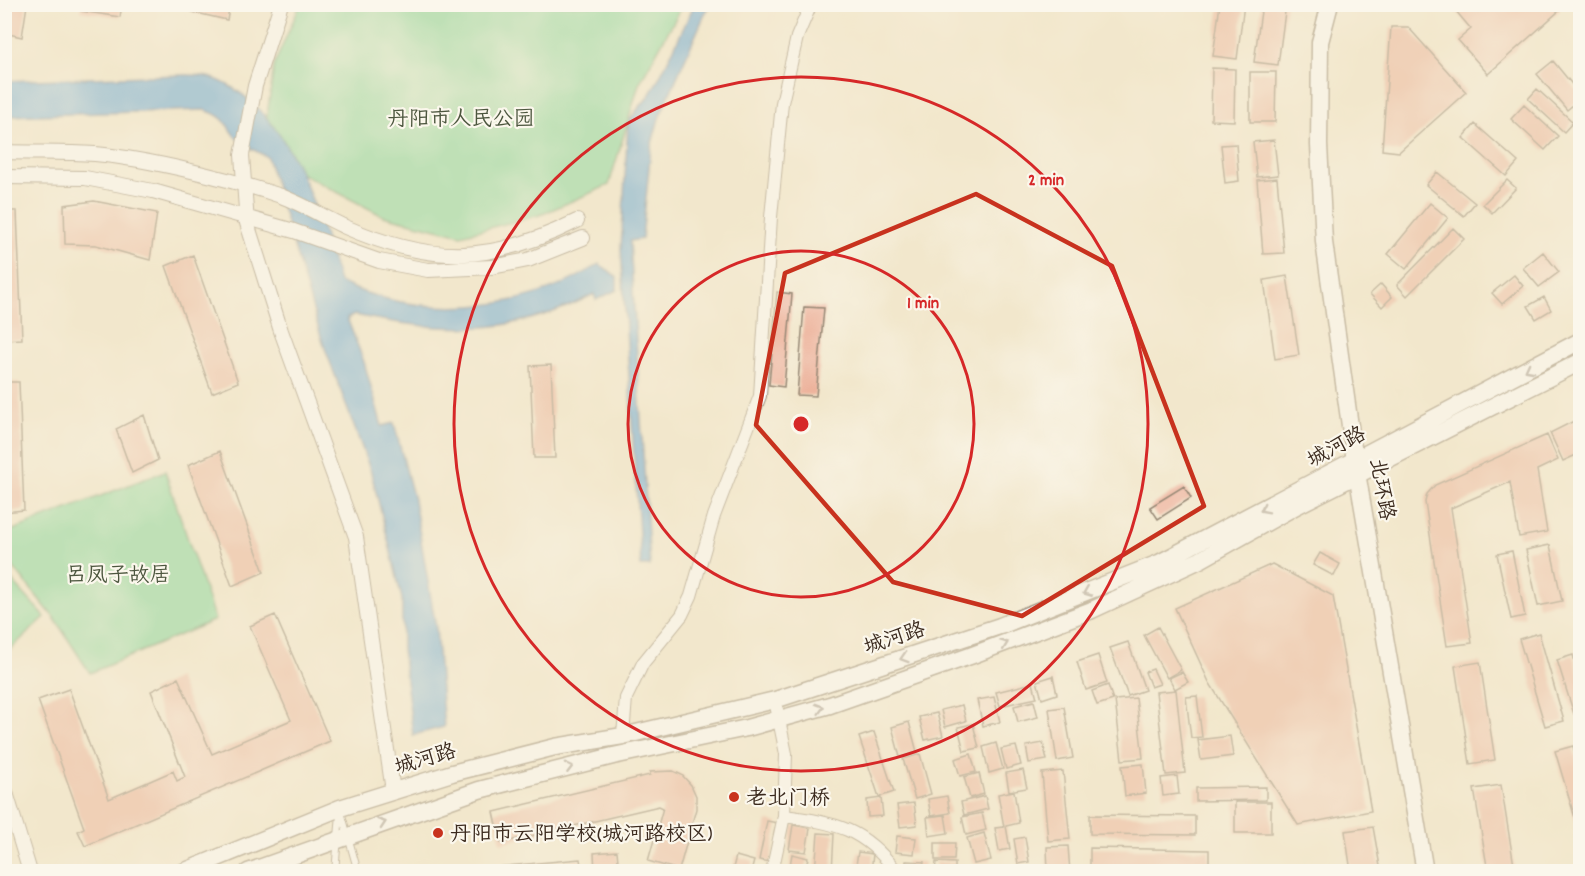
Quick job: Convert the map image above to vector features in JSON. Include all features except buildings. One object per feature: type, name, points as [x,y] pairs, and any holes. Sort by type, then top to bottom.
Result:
[{"type":"main road","name":"北环路","points":[[1330,4],[1320,42],[1319,145],[1324,242],[1357,468],[1425,872]]},
{"type":"main road","name":"城河路","points":[[248,872],[479,790],[830,705],[1092,610],[1200,560],[1581,341]]},
{"type":"main road","name":"城河路","points":[[183,872],[340,808],[452,773],[555,747],[623,736],[774,700],[1000,626],[1159,563],[1581,362]]},
{"type":"street","points":[[281,4],[253,97],[242,155],[247,217],[281,331],[356,537],[393,791]]},
{"type":"street","points":[[623,736],[626,698],[630,689],[643,663],[682,615],[692,596],[714,516],[760,396],[771,217],[782,104],[797,37],[811,4]]},
{"type":"street","points":[[4,152],[96,154],[147,163],[276,195],[396,247],[430,254],[469,255],[508,249],[546,236],[577,221]]},
{"type":"street","points":[[4,177],[85,178],[153,191],[288,229],[379,261],[428,270],[464,270],[528,260],[584,238]]},
{"type":"street","points":[[772,872],[784,816],[786,754],[774,700]]},
{"type":"street","points":[[4,786],[30,872]]},
{"type":"street","points":[[784,816],[822,821],[859,834],[882,852],[897,872]]},
{"type":"lane","points":[[340,808],[343,837],[358,872]]},
{"type":"lane","points":[[334,872],[343,837],[340,808]]},
{"type":"highlighted area","points":[[976,194],[1112,266],[1204,506],[1022,616],[893,582],[756,425],[785,273]]},
{"type":"green space","name":"丹阳市人民公园","points":[[300,5],[683,5],[639,84],[609,185],[540,215],[461,235],[383,216],[262,153],[274,65]]},
{"type":"green space","name":"吕凤子故居","points":[[165,471],[215,620],[90,673],[55,619],[5,557],[5,533]]},
{"type":"green space","points":[[5,573],[45,617],[5,654]]},
{"type":"water","points":[[694,5],[709,5],[659,118],[651,147],[642,239],[630,241],[650,566],[641,566],[621,249],[628,124],[650,94]]},
{"type":"water","points":[[205,76],[222,82],[246,98],[267,118],[299,169],[322,226],[339,282],[370,294],[403,302],[437,306],[471,306],[505,302],[538,293],[570,281],[599,264],[617,277],[617,290],[596,300],[594,294],[535,318],[506,324],[447,328],[355,315],[347,318],[364,362],[382,426],[394,423],[414,500],[436,628],[444,727],[413,735],[402,649],[402,599],[371,472],[323,343],[267,157],[236,138],[220,117],[205,110],[5,116],[4,81]]},
{"type":"place","name":"老北门桥","points":[[734,797]]},
{"type":"place","name":"丹阳市云阳学校(城河路校区)","points":[[438,833]]}]
